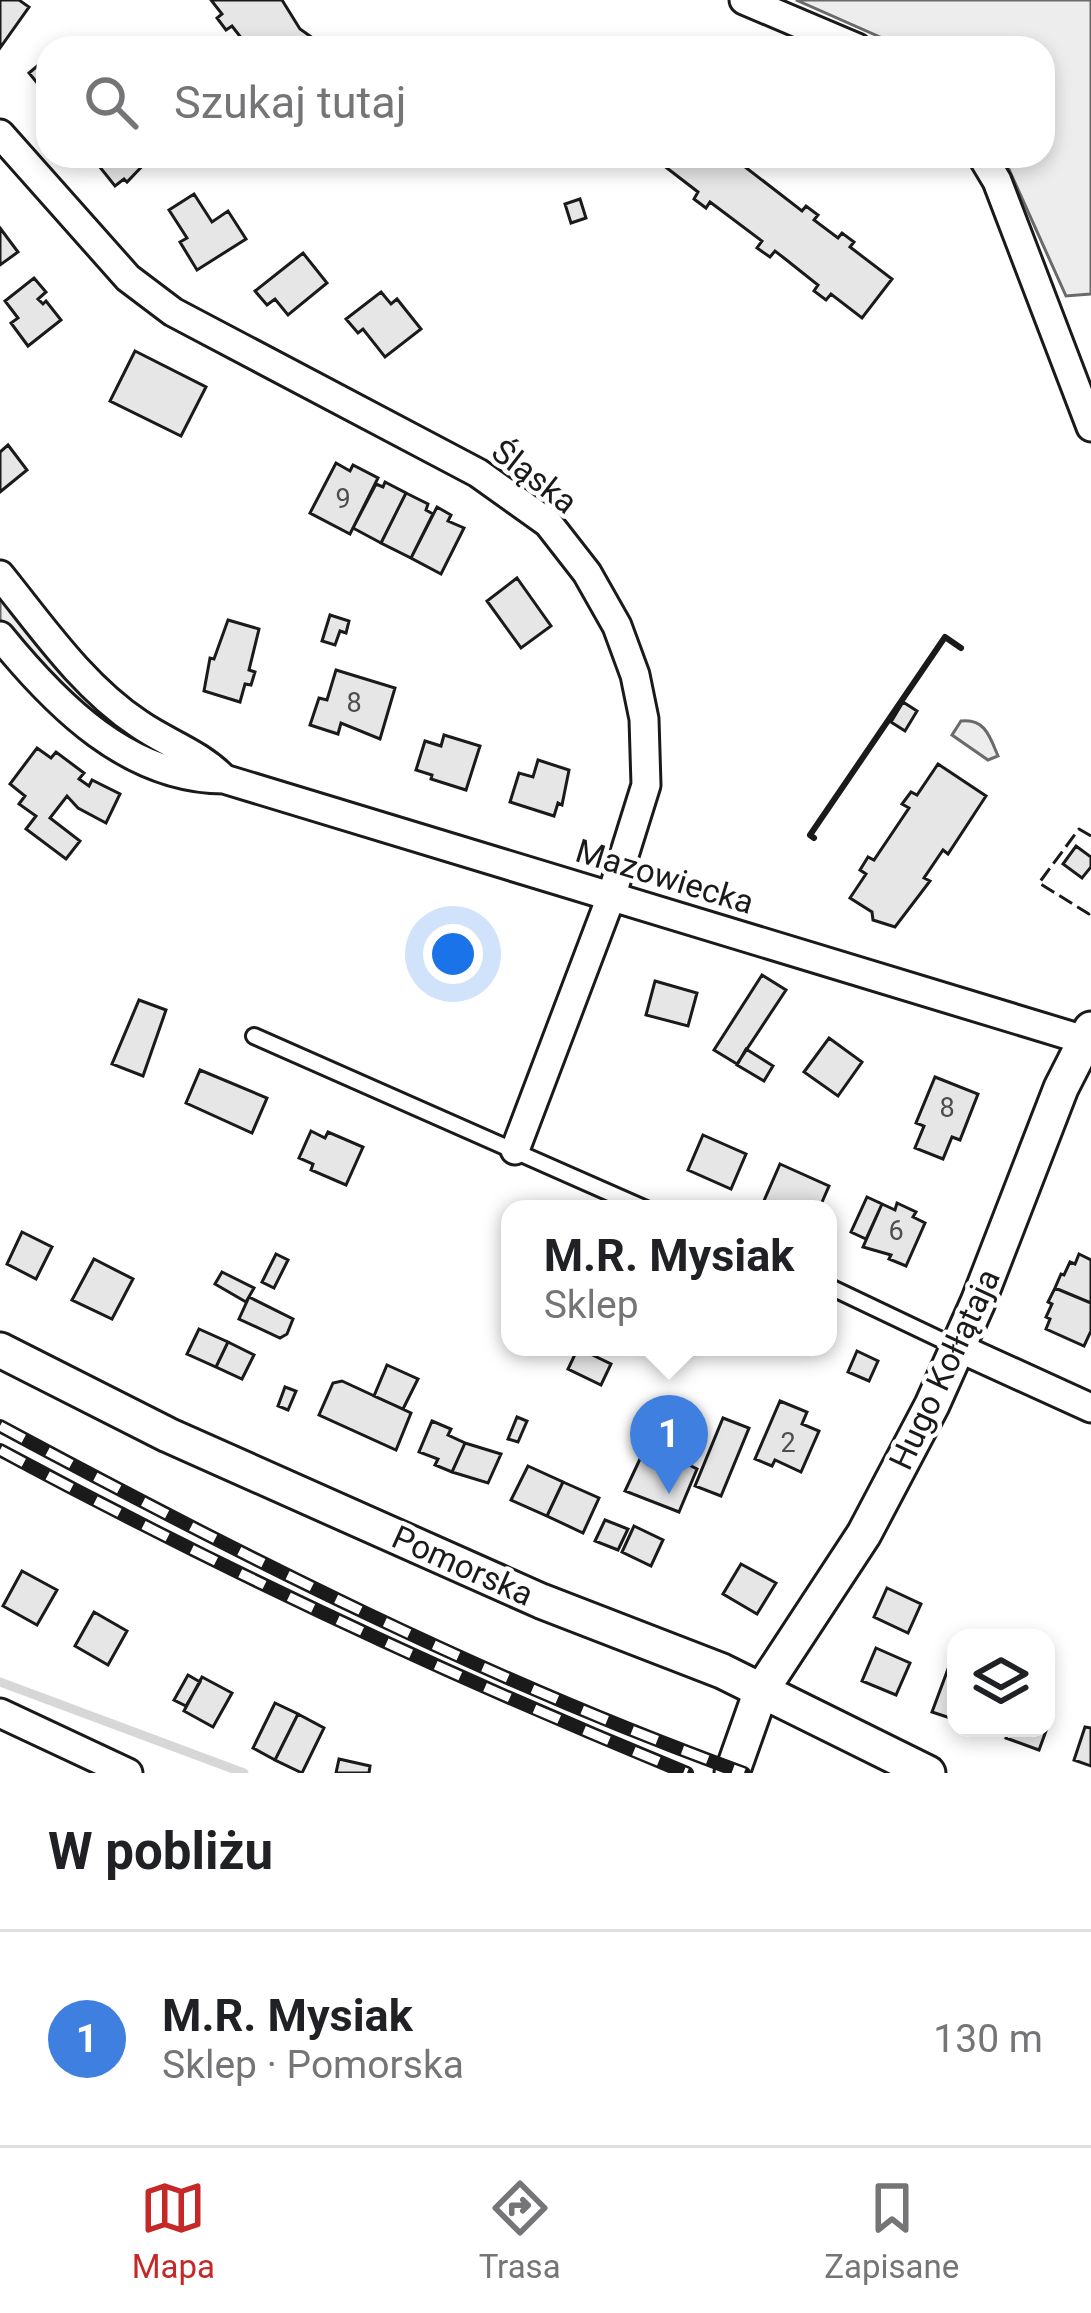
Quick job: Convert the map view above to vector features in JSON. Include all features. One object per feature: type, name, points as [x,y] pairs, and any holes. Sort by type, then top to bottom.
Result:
[{"type":"street","points":[[744,0],[829,36]]},
{"type":"street","name":"Śląska","points":[[0,134],[128,278],[173,312],[478,473],[548,524],[587,573],[617,626],[635,675],[644,719],[646,785],[611,897],[515,1150]]},
{"type":"street","points":[[989,168],[1091,427]]},
{"type":"street","name":"Mazowiecka","points":[[0,574],[97,689],[139,724],[205,759],[224,779]]},
{"type":"street","name":"Mazowiecka","points":[[0,636],[29,672],[95,733],[169,770],[198,779],[224,779],[1089,1037]]},
{"type":"street","name":"Hugo Kołłątaja","points":[[732,1773],[761,1690],[864,1534],[959,1348],[1061,1088],[1089,1037]]},
{"type":"street","points":[[959,1348],[1091,1408]]},
{"type":"street","name":"Pomorska","points":[[0,1350],[168,1436],[542,1601],[686,1655],[928,1773]]},
{"type":"street","points":[[0,1713],[128,1773]]},
{"type":"lane","points":[[254,1036],[626,1200]]},
{"type":"lane","points":[[837,1290],[959,1348]]},
{"type":"shaded area","points":[[796,0],[1091,0],[1091,294],[1066,296],[1008,168],[1055,168],[1055,36],[878,36]]},
{"type":"shaded area","points":[[0,589],[178,765],[121,739],[38,666],[0,621]]},
{"type":"shaded area","points":[[961,721],[981,726],[998,756],[988,760],[952,735]]},
{"type":"building","points":[[0,0],[19,0],[29,7],[0,48]]},
{"type":"building","points":[[211,0],[282,0],[310,36],[240,36],[232,26],[226,30],[217,18],[222,14]]},
{"type":"building","points":[[101,168],[140,168],[127,182],[124,179],[115,186]]},
{"type":"building","points":[[667,168],[746,168],[802,211],[806,206],[818,215],[814,220],[838,238],[842,233],[854,242],[850,247],[892,279],[862,318],[831,294],[826,300],[814,291],[818,285],[775,251],[770,257],[757,248],[762,241],[710,202],[706,208],[694,199],[698,192]]},
{"type":"building","points":[[194,194],[212,222],[228,211],[246,239],[197,270],[180,242],[187,238],[169,210]]},
{"type":"building","points":[[580,199],[586,218],[571,223],[565,204]]},
{"type":"building","points":[[0,228],[18,252],[0,265]]},
{"type":"building","points":[[303,253],[327,283],[288,315],[275,299],[267,305],[255,291]]},
{"type":"building","points":[[34,278],[46,292],[38,299],[43,304],[46,301],[61,320],[28,346],[11,323],[18,318],[5,301]]},
{"type":"building","points":[[381,292],[391,304],[397,299],[421,329],[385,357],[363,329],[358,333],[346,319]]},
{"type":"building","points":[[135,351],[206,387],[181,436],[110,401]]},
{"type":"building","points":[[8,445],[27,470],[0,492],[0,452]]},
{"type":"building","points":[[336,463],[350,471],[353,465],[378,478],[350,534],[310,513]]},
{"type":"building","points":[[385,482],[406,493],[381,543],[353,528],[376,484],[383,487]]},
{"type":"building","points":[[406,493],[428,504],[426,510],[433,514],[411,558],[381,543]]},
{"type":"building","points":[[437,507],[451,515],[448,521],[464,528],[441,574],[411,558]]},
{"type":"building","points":[[517,578],[551,626],[521,648],[487,601]]},
{"type":"building","points":[[330,615],[349,621],[335,645],[322,641]]},
{"type":"building","points":[[228,620],[259,629],[249,670],[255,672],[240,702],[204,691],[210,658],[214,659]]},
{"type":"building","points":[[336,670],[395,688],[380,739],[341,723],[338,734],[310,725],[319,698],[327,700]]},
{"type":"building","points":[[903,702],[917,711],[905,731],[891,722]]},
{"type":"building","points":[[444,735],[480,746],[466,790],[416,770],[425,741],[441,746]]},
{"type":"building","points":[[37,748],[51,758],[56,752],[84,773],[79,779],[89,786],[92,780],[120,794],[106,823],[78,808],[67,796],[50,818],[80,841],[66,859],[26,829],[36,816],[19,804],[25,796],[10,784]]},
{"type":"building","points":[[538,760],[569,770],[562,805],[558,803],[554,816],[510,802],[519,773],[533,777]]},
{"type":"building","points":[[938,764],[986,796],[948,854],[943,850],[924,878],[930,881],[895,927],[873,920],[872,912],[850,898],[866,874],[860,870],[868,857],[874,860],[909,808],[902,804],[911,792],[917,795]]},
{"type":"building","points":[[1076,846],[1091,857],[1091,867],[1082,878],[1063,864]]},
{"type":"building","points":[[762,975],[786,990],[737,1064],[714,1050]]},
{"type":"building","points":[[655,981],[697,993],[688,1026],[646,1015]]},
{"type":"building","points":[[139,1000],[166,1010],[143,1076],[112,1064]]},
{"type":"building","points":[[829,1038],[862,1062],[838,1096],[804,1072]]},
{"type":"building","points":[[746,1049],[773,1066],[764,1081],[737,1065]]},
{"type":"building","points":[[200,1070],[267,1098],[252,1133],[186,1103]]},
{"type":"building","points":[[935,1077],[978,1094],[960,1140],[952,1137],[943,1159],[915,1148],[924,1126],[916,1123]]},
{"type":"building","points":[[311,1131],[325,1138],[328,1132],[363,1147],[346,1185],[311,1170],[313,1164],[299,1158]]},
{"type":"building","points":[[703,1135],[746,1154],[731,1189],[688,1170]]},
{"type":"building","points":[[780,1164],[829,1186],[823,1200],[764,1200]]},
{"type":"building","points":[[867,1197],[882,1204],[866,1239],[851,1232]]},
{"type":"building","points":[[897,1203],[916,1212],[913,1217],[925,1223],[906,1266],[889,1259],[891,1255],[863,1247],[882,1204],[895,1210]]},
{"type":"building","points":[[22,1232],[52,1247],[36,1279],[7,1264]]},
{"type":"building","points":[[276,1254],[288,1260],[274,1288],[262,1282]]},
{"type":"building","points":[[1079,1254],[1091,1260],[1091,1303],[1055,1288]]},
{"type":"building","points":[[94,1259],[133,1279],[112,1319],[72,1300]]},
{"type":"building","points":[[222,1272],[254,1288],[246,1302],[215,1284]]},
{"type":"building","points":[[1055,1288],[1091,1303],[1091,1331],[1084,1346],[1046,1329],[1052,1304],[1048,1302]]},
{"type":"building","points":[[249,1297],[293,1319],[287,1334],[280,1338],[239,1319]]},
{"type":"building","points":[[199,1329],[228,1342],[216,1367],[187,1354]]},
{"type":"building","points":[[228,1342],[254,1355],[242,1379],[216,1367]]},
{"type":"building","points":[[857,1351],[878,1361],[869,1381],[848,1372]]},
{"type":"building","points":[[574,1356],[594,1356],[611,1364],[601,1385],[568,1369]]},
{"type":"building","points":[[387,1365],[418,1379],[403,1409],[374,1396]]},
{"type":"building","points":[[342,1381],[411,1413],[396,1450],[319,1415],[333,1383]]},
{"type":"building","points":[[285,1387],[296,1391],[288,1410],[278,1406]]},
{"type":"building","points":[[780,1401],[807,1412],[802,1424],[819,1431],[801,1472],[775,1460],[772,1466],[755,1459]]},
{"type":"building","points":[[517,1417],[527,1421],[518,1442],[508,1439]]},
{"type":"building","points":[[723,1418],[749,1428],[721,1496],[695,1486]]},
{"type":"building","points":[[432,1421],[451,1429],[448,1435],[465,1443],[452,1472],[435,1465],[438,1459],[419,1452]]},
{"type":"building","points":[[465,1443],[501,1454],[488,1483],[452,1472]]},
{"type":"building","points":[[647,1444],[697,1469],[679,1512],[625,1491]]},
{"type":"building","points":[[528,1466],[563,1482],[547,1516],[511,1500]]},
{"type":"building","points":[[563,1482],[599,1498],[583,1533],[547,1516]]},
{"type":"building","points":[[605,1520],[628,1529],[618,1550],[595,1541]]},
{"type":"building","points":[[634,1526],[663,1540],[651,1566],[622,1552]]},
{"type":"building","points":[[741,1564],[776,1583],[757,1614],[723,1594]]},
{"type":"building","points":[[22,1571],[57,1590],[37,1625],[3,1606]]},
{"type":"building","points":[[887,1588],[921,1604],[908,1633],[874,1617]]},
{"type":"building","points":[[94,1612],[127,1631],[108,1665],[75,1646]]},
{"type":"building","points":[[876,1648],[910,1663],[896,1695],[862,1681]]},
{"type":"building","points":[[947,1672],[947,1717],[932,1712]]},
{"type":"building","points":[[188,1675],[200,1682],[186,1706],[174,1700]]},
{"type":"building","points":[[202,1677],[232,1693],[213,1727],[184,1711]]},
{"type":"building","points":[[275,1703],[298,1714],[275,1760],[253,1748]]},
{"type":"building","points":[[298,1714],[324,1728],[302,1773],[275,1760]]},
{"type":"building","points":[[1085,1727],[1091,1728],[1091,1766],[1074,1760]]},
{"type":"building","points":[[1006,1737],[1044,1737],[1039,1750]]},
{"type":"building","points":[[339,1759],[370,1766],[369,1773],[336,1773]]},
{"type":"waterway","points":[[0,1682],[244,1773]]},
{"type":"railway","points":[[0,1426],[366,1613],[553,1698],[744,1773]]},
{"type":"railway","points":[[0,1450],[339,1621],[687,1773]]},
{"type":"fence","points":[[1091,836],[1079,829],[1039,883],[1091,911]]},
{"type":"wall","points":[[814,838],[810,835],[945,637],[961,648]]},
{"type":"place","name":"M.R. Mysiak","points":[[669,1494]]}]
